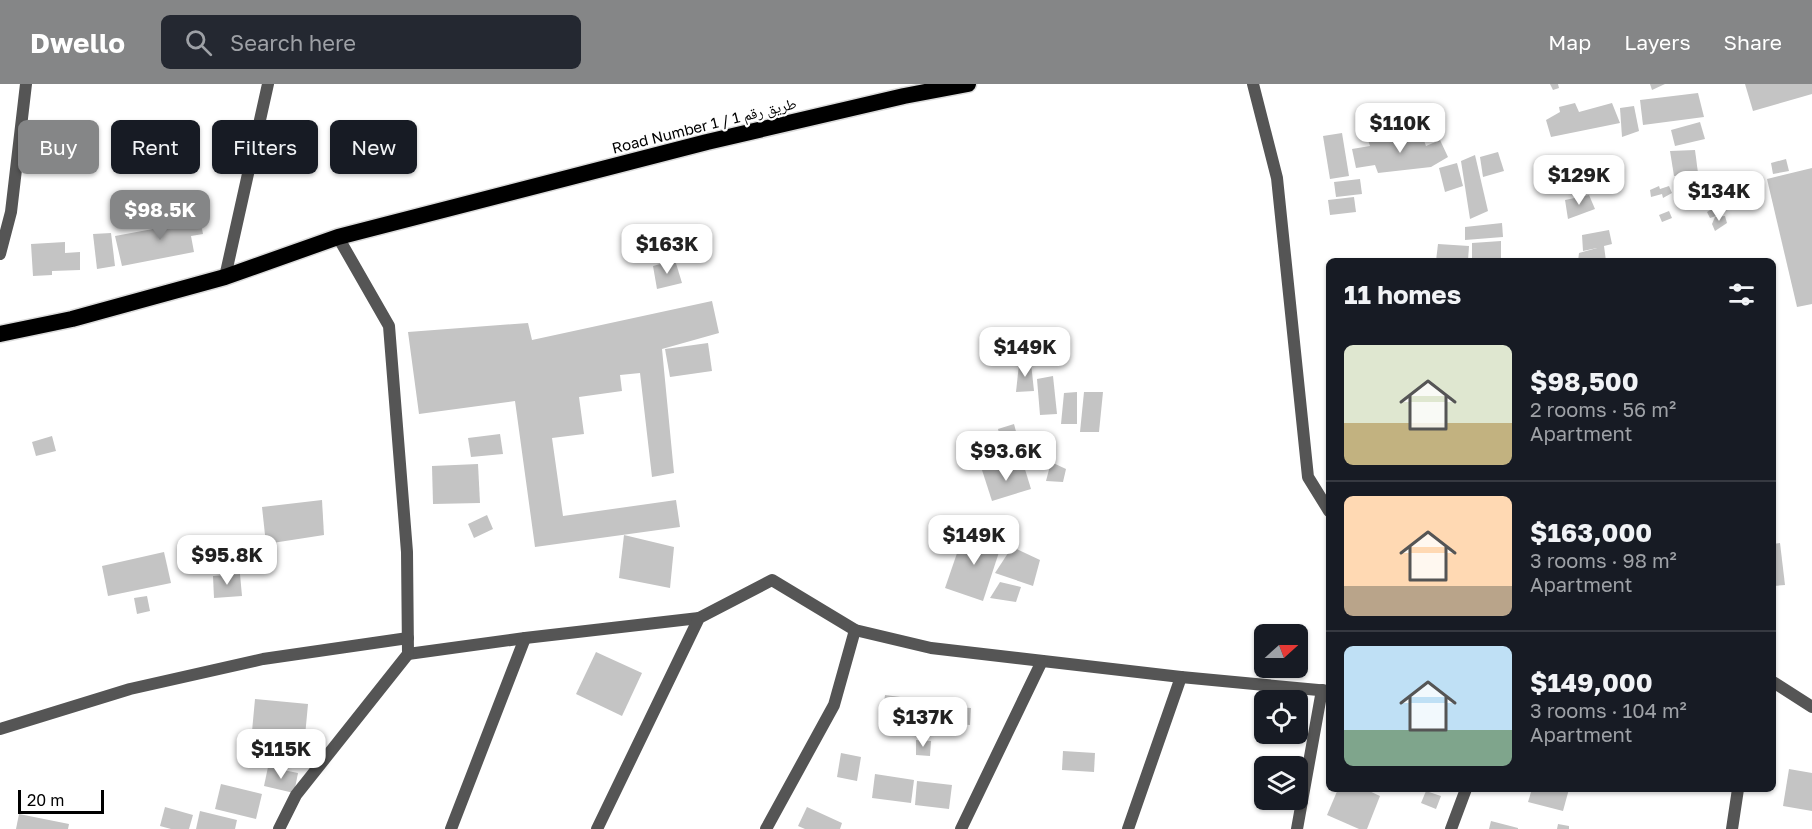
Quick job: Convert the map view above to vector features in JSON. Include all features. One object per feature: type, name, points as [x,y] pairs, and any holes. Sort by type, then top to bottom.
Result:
[{"type":"highway","name":"Road Number 1 / طريق رقم 1","points":[[0,334],[72,319],[225,277],[338,237],[707,142],[904,96],[968,84]]},
{"type":"street","points":[[0,254],[26,84]]},
{"type":"street","points":[[225,277],[268,84]]},
{"type":"street","points":[[904,96],[918,84]]},
{"type":"street","points":[[1253,84],[1277,178],[1308,477],[1326,506]]},
{"type":"street","points":[[279,829],[296,795],[408,654],[407,552],[389,326],[338,237]]},
{"type":"street","points":[[408,654],[699,618],[772,580],[855,630],[931,648],[1181,677],[1326,690],[1297,829]]},
{"type":"street","points":[[597,829],[699,618]]},
{"type":"street","points":[[766,829],[834,705],[855,630]]},
{"type":"street","points":[[0,729],[141,686],[264,659],[408,638]]},
{"type":"street","points":[[451,829],[525,638]]},
{"type":"street","points":[[961,829],[1042,661]]},
{"type":"street","points":[[1128,829],[1181,677]]},
{"type":"street","points":[[1776,684],[1812,706]]},
{"type":"street","points":[[1451,829],[1466,792]]},
{"type":"street","points":[[1734,828],[1738,792]]},
{"type":"building","points":[[1550,84],[1558,84],[1559,88],[1553,90]]},
{"type":"building","points":[[1650,84],[1665,84],[1652,90]]},
{"type":"building","points":[[1745,84],[1812,84],[1812,94],[1753,111]]},
{"type":"building","points":[[1698,93],[1704,117],[1643,125],[1640,100]]},
{"type":"building","points":[[1575,103],[1579,112],[1612,103],[1620,123],[1551,137],[1546,120],[1560,112],[1559,107]]},
{"type":"building","points":[[1634,106],[1639,131],[1622,137],[1620,108]]},
{"type":"building","points":[[1700,122],[1705,139],[1675,146],[1671,130]]},
{"type":"building","points":[[1342,133],[1349,176],[1330,179],[1323,136]]},
{"type":"building","points":[[1422,135],[1426,146],[1440,140],[1448,157],[1431,167],[1378,173],[1375,165],[1356,168],[1352,149],[1370,146],[1368,140],[1382,138],[1383,141]]},
{"type":"building","points":[[1695,150],[1698,173],[1674,176],[1670,151]]},
{"type":"building","points":[[1498,152],[1504,171],[1483,177],[1480,157]]},
{"type":"building","points":[[1475,155],[1488,211],[1470,219],[1461,161]]},
{"type":"building","points":[[1786,159],[1789,171],[1773,174],[1771,163]]},
{"type":"building","points":[[1457,163],[1463,186],[1445,192],[1439,168]]},
{"type":"building","points":[[1812,168],[1812,304],[1797,307],[1767,179]]},
{"type":"building","points":[[1360,179],[1362,194],[1336,197],[1334,182]]},
{"type":"building","points":[[1659,186],[1660,189],[1669,186],[1672,193],[1663,198],[1662,194],[1651,197],[1650,190]]},
{"type":"building","points":[[1589,195],[1595,209],[1568,219],[1565,200]]},
{"type":"building","points":[[1354,197],[1356,212],[1330,215],[1328,200]]},
{"type":"building","points":[[1726,199],[1728,204],[1725,205],[1725,210],[1710,218],[1707,212],[1715,207],[1714,204]]},
{"type":"building","points":[[1669,211],[1672,218],[1662,222],[1659,215]]},
{"type":"building","points":[[199,213],[203,234],[191,236],[194,252],[122,266],[115,236],[169,226],[168,219]]},
{"type":"building","points":[[1725,216],[1727,223],[1715,231],[1712,224],[1715,217]]},
{"type":"building","points":[[1502,223],[1503,237],[1465,240],[1465,227]]},
{"type":"building","points":[[1609,230],[1612,244],[1604,246],[1606,258],[1578,258],[1579,253],[1597,248],[1583,251],[1582,235]]},
{"type":"building","points":[[111,233],[115,266],[97,269],[93,234]]},
{"type":"building","points":[[1501,241],[1501,258],[1472,258],[1472,243]]},
{"type":"building","points":[[65,242],[65,253],[80,252],[80,270],[52,271],[52,275],[33,276],[31,244]]},
{"type":"building","points":[[1438,244],[1469,246],[1468,258],[1436,258]]},
{"type":"building","points":[[675,260],[682,283],[657,289],[653,266]]},
{"type":"building","points":[[712,301],[719,333],[662,349],[674,473],[652,477],[640,373],[620,375],[622,391],[579,397],[584,434],[552,438],[563,516],[676,500],[680,527],[535,547],[515,401],[419,414],[408,332],[528,323],[532,340]]},
{"type":"building","points":[[708,343],[712,371],[670,377],[665,349]]},
{"type":"building","points":[[1031,363],[1034,391],[1016,392],[1019,364]]},
{"type":"building","points":[[1053,376],[1057,414],[1040,415],[1037,379]]},
{"type":"building","points":[[1077,392],[1077,424],[1061,424],[1064,393]]},
{"type":"building","points":[[1084,392],[1103,392],[1099,432],[1080,432]]},
{"type":"building","points":[[1014,424],[1018,439],[1003,449],[998,429]]},
{"type":"building","points":[[500,434],[503,454],[471,457],[468,438]]},
{"type":"building","points":[[52,436],[56,451],[36,456],[32,442]]},
{"type":"building","points":[[1051,462],[1066,469],[1063,482],[1046,481]]},
{"type":"building","points":[[478,464],[480,503],[433,504],[432,466]]},
{"type":"building","points":[[1024,466],[1031,489],[992,501],[982,470]]},
{"type":"building","points":[[322,500],[324,535],[266,544],[262,507]]},
{"type":"building","points":[[487,515],[493,529],[474,538],[468,524]]},
{"type":"building","points":[[965,530],[1002,543],[983,601],[945,588]]},
{"type":"building","points":[[624,535],[674,547],[670,588],[619,578]]},
{"type":"building","points":[[1780,543],[1785,585],[1776,586],[1776,544]]},
{"type":"building","points":[[1012,547],[1040,560],[1033,586],[995,573]]},
{"type":"building","points":[[164,552],[171,583],[108,596],[102,566]]},
{"type":"building","points":[[240,574],[242,596],[214,598],[213,576]]},
{"type":"building","points":[[1000,582],[1021,587],[1016,602],[990,598]]},
{"type":"building","points":[[147,596],[150,611],[137,614],[134,598]]},
{"type":"building","points":[[596,652],[642,673],[622,716],[576,694]]},
{"type":"building","points":[[885,695],[932,701],[928,729],[881,723]]},
{"type":"building","points":[[255,699],[308,704],[303,758],[250,753]]},
{"type":"building","points":[[947,706],[971,708],[970,725],[945,723]]},
{"type":"building","points":[[916,740],[931,741],[930,756],[916,755]]},
{"type":"building","points":[[1063,751],[1095,753],[1094,772],[1062,770]]},
{"type":"building","points":[[841,753],[861,757],[857,781],[837,777]]},
{"type":"building","points":[[268,767],[298,773],[294,793],[264,786]]},
{"type":"building","points":[[1789,769],[1812,773],[1812,811],[1783,806]]},
{"type":"building","points":[[875,774],[914,780],[911,803],[872,798]]},
{"type":"building","points":[[917,781],[952,785],[949,809],[915,805]]},
{"type":"building","points":[[221,784],[262,794],[256,819],[215,809]]},
{"type":"building","points":[[1337,792],[1371,792],[1380,796],[1367,829],[1359,829],[1327,815]]},
{"type":"building","points":[[1426,792],[1441,796],[1436,809],[1421,803]]},
{"type":"building","points":[[1531,792],[1568,792],[1563,811],[1528,802]]},
{"type":"building","points":[[165,807],[193,815],[189,829],[171,829],[160,826]]},
{"type":"building","points":[[807,807],[842,823],[840,829],[805,829],[798,826]]},
{"type":"building","points":[[200,811],[237,820],[235,829],[196,829]]},
{"type":"building","points":[[19,814],[69,824],[68,829],[16,829]]},
{"type":"building","points":[[1491,821],[1518,828],[1518,829],[1489,829]]},
{"type":"building","points":[[1558,824],[1569,826],[1569,829],[1557,829]]}]
